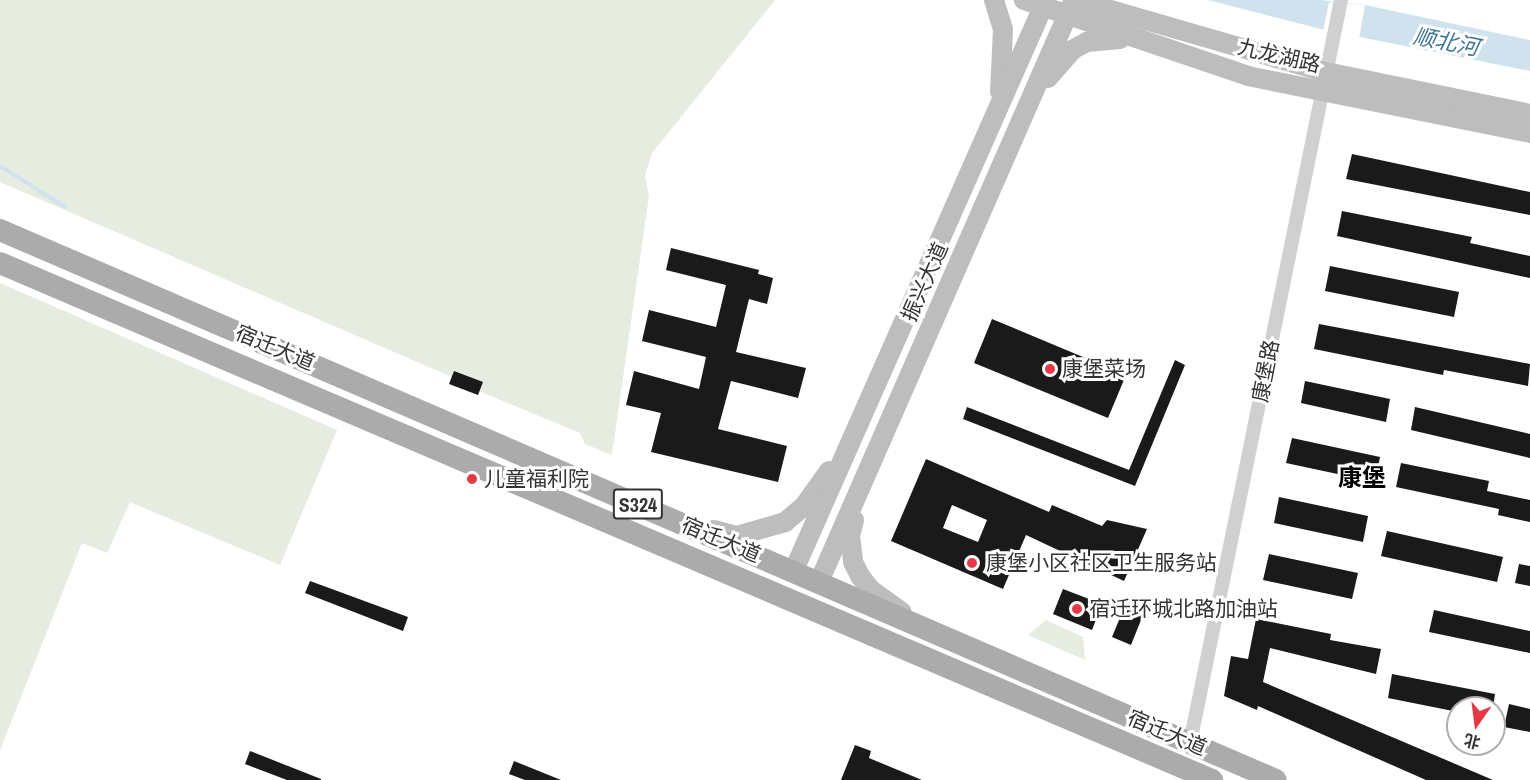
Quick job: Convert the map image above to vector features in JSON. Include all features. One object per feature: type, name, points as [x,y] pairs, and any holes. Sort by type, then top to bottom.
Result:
[{"type":"main road","points":[[994,0],[1003,29],[999,109]]},
{"type":"main road","name":"九龙湖路","points":[[1024,0],[1072,6],[1159,24],[1324,81],[1530,133]]},
{"type":"main road","points":[[1122,0],[1159,24]]},
{"type":"main road","name":"振兴大道","points":[[794,570],[861,424],[1044,4]]},
{"type":"main road","name":"振兴大道","points":[[819,582],[1072,6]]},
{"type":"main road","name":"九龙湖路","points":[[1072,6],[1133,39],[1248,76],[1324,81],[1530,114]]},
{"type":"main road","points":[[1025,112],[1071,50],[1104,38],[1133,39]]},
{"type":"main road","name":"宿迁大道","points":[[0,230],[794,570],[1276,780]]},
{"type":"main road","name":"宿迁大道","points":[[0,263],[1204,778]]},
{"type":"main road","points":[[667,517],[736,536],[785,522],[804,506],[861,424]]},
{"type":"main road","points":[[882,440],[854,519],[850,536],[853,562],[870,590],[949,638]]},
{"type":"street","name":"康堡路","points":[[1190,743],[1341,0]]},
{"type":"shaded area","points":[[0,0],[775,0],[652,153],[645,176],[649,196],[612,455],[585,444],[580,433],[479,391],[454,372],[452,377],[0,182]]},
{"type":"shaded area","points":[[0,283],[337,430],[280,565],[130,502],[107,553],[82,543],[0,750]]},
{"type":"shaded area","points":[[1046,620],[1083,637],[1085,660],[1028,635]]},
{"type":"water","name":"顺北河","points":[[1208,0],[1320,0],[1365,5],[1530,40],[1530,71],[1325,30]]},
{"type":"pier","points":[[1329,2],[1365,5],[1359,39],[1323,32]]},
{"type":"building","points":[[1352,154],[1530,192],[1530,215],[1346,179]]},
{"type":"building","points":[[1342,211],[1472,237],[1470,243],[1530,256],[1530,278],[1337,236]]},
{"type":"building","points":[[671,248],[759,270],[758,274],[773,278],[767,304],[749,299],[736,352],[806,368],[798,398],[731,381],[718,429],[787,446],[778,482],[651,452],[661,413],[626,405],[634,371],[699,389],[706,357],[642,341],[649,310],[716,327],[726,285],[666,270]]},
{"type":"building","points":[[1330,266],[1459,292],[1454,317],[1325,291]]},
{"type":"building","name":"康堡菜场","points":[[992,319],[1126,375],[1108,418],[974,363]]},
{"type":"building","points":[[1319,324],[1530,364],[1528,386],[1444,370],[1443,375],[1314,349]]},
{"type":"building","points":[[1175,360],[1185,365],[1135,486],[963,419],[967,407],[1129,470]]},
{"type":"building","points":[[454,371],[483,382],[478,395],[449,384]]},
{"type":"building","points":[[1305,381],[1390,399],[1386,422],[1301,403]]},
{"type":"building","points":[[1415,407],[1530,434],[1530,458],[1411,430]]},
{"type":"building","points":[[1292,438],[1380,457],[1375,482],[1286,463]]},
{"type":"building","points":[[926,459],[1049,512],[1052,505],[1102,526],[1107,520],[1147,529],[1124,581],[1026,535],[1003,589],[891,541]],"holes":[[[952,505],[987,520],[978,542],[943,528]]]},
{"type":"building","points":[[1401,463],[1489,481],[1487,491],[1530,500],[1530,522],[1498,515],[1499,509],[1396,487]]},
{"type":"building","points":[[1279,497],[1368,516],[1363,542],[1274,523]]},
{"type":"building","points":[[1387,531],[1503,557],[1497,582],[1381,556]]},
{"type":"building","points":[[1269,554],[1358,573],[1352,599],[1263,580]]},
{"type":"building","points":[[1519,564],[1530,566],[1530,586],[1515,583]]},
{"type":"building","points":[[310,581],[408,617],[403,631],[305,593]]},
{"type":"building","name":"宿迁环城北路加油站","points":[[1063,589],[1102,604],[1092,630],[1053,614]]},
{"type":"building","points":[[1124,608],[1143,615],[1131,645],[1112,637]]},
{"type":"building","points":[[1434,610],[1530,631],[1530,653],[1429,632]]},
{"type":"building","points":[[1256,619],[1331,634],[1330,640],[1381,649],[1376,674],[1270,648],[1263,682],[1493,780],[1426,780],[1258,706],[1257,710],[1224,696],[1231,656],[1248,659]]},
{"type":"building","points":[[1392,674],[1495,694],[1495,696],[1446,696],[1446,710],[1388,698]]},
{"type":"building","points":[[1509,704],[1530,709],[1530,732],[1506,727]]},
{"type":"building","points":[[855,745],[871,751],[869,758],[922,780],[841,780]]},
{"type":"building","points":[[250,751],[321,780],[287,780],[245,764]]},
{"type":"building","points":[[514,761],[561,780],[525,780],[509,774]]},
{"type":"waterway","points":[[0,166],[65,207]]},
{"type":"place","name":"康堡菜场","points":[[1050,369]]},
{"type":"place","name":"儿童福利院","points":[[472,479]]},
{"type":"place","name":"康堡小区社区卫生服务站","points":[[972,563]]},
{"type":"place","name":"宿迁环城北路加油站","points":[[1077,609]]},
{"type":"district","name":"康堡","points":[[1362,478]]}]
